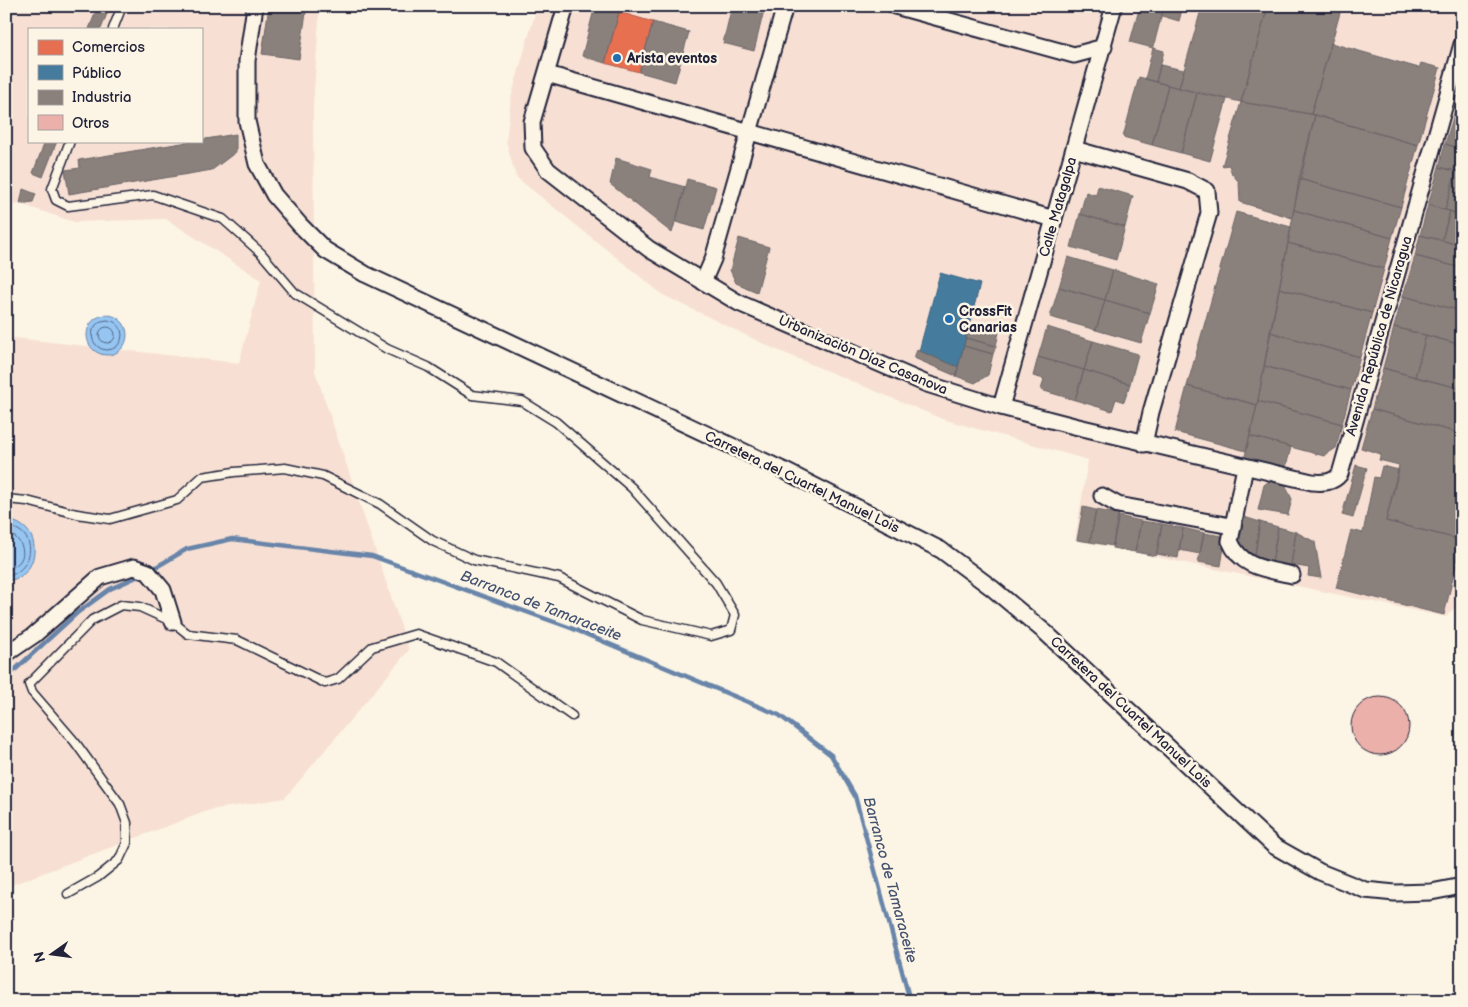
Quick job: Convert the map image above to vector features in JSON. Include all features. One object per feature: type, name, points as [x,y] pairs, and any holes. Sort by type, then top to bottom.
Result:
[{"type":"street","name":"Carretera del Cuartel Manuel Lois","points":[[254,6],[247,61],[247,120],[257,164],[274,195],[300,225],[326,250],[365,274],[783,470],[941,550],[992,588],[1046,633],[1274,846],[1320,872],[1365,890],[1394,893],[1431,892],[1462,886]]},
{"type":"street","name":"Urbanización Díaz Casanova","points":[[566,6],[532,122],[533,148],[548,170],[649,250],[739,303],[927,384],[1001,407],[1144,444],[1246,467]]},
{"type":"street","points":[[703,282],[713,259],[785,6]]},
{"type":"street","points":[[896,6],[1074,55],[1104,47]]},
{"type":"street","name":"Calle Matagalpa","points":[[1001,407],[1114,6]]},
{"type":"street","name":"Avenida República de Nicaragua","points":[[1246,467],[1324,483],[1336,479],[1340,474],[1462,44]]},
{"type":"street","points":[[547,74],[1054,219]]},
{"type":"street","points":[[1074,149],[1188,181],[1207,191],[1209,213],[1151,412],[1144,444]]},
{"type":"street","points":[[1246,467],[1231,526],[1230,541],[1234,550],[1245,562],[1253,566],[1292,574]]},
{"type":"street","points":[[1102,496],[1118,505],[1231,526]]},
{"type":"street","points":[[6,654],[34,635],[100,577],[134,567],[148,572],[163,590],[173,622]]},
{"type":"lane","points":[[113,28],[122,6]]},
{"type":"lane","points":[[6,499],[26,501],[77,514],[110,519],[176,500],[202,477],[234,472],[285,468],[323,476],[380,504],[433,541],[474,560],[558,578],[642,620],[711,636],[731,630],[735,616],[716,583],[632,488],[556,422],[522,401],[472,395],[428,367],[370,338],[295,293],[261,253],[223,219],[153,195],[68,206],[56,200],[52,189],[70,142]]},
{"type":"lane","points":[[68,894],[98,877],[119,860],[127,843],[127,823],[114,796],[75,742],[32,692],[30,684],[92,620],[121,605],[140,607],[173,622],[188,634],[237,640],[325,684],[338,679],[372,647],[416,634],[496,662],[572,716]]},
{"type":"shaded area","points":[[6,6],[320,6],[313,106],[315,371],[409,650],[285,798],[210,810],[6,887],[6,337],[239,363],[261,280],[166,219],[74,222],[20,204],[6,206]]},
{"type":"shaded area","points":[[537,6],[1462,6],[1462,600],[1446,617],[1075,540],[1088,460],[942,419],[770,347],[663,295],[516,177],[506,141],[511,98]]},
{"type":"water","points":[[107,315],[121,321],[127,335],[121,349],[107,355],[93,349],[87,335],[93,321]]},
{"type":"water","points":[[6,520],[19,524],[28,531],[33,540],[34,549],[33,558],[24,574],[16,579],[6,580]]},
{"type":"building: Comercios","points":[[619,12],[653,22],[639,72],[605,63]]},
{"type":"building: Público","points":[[940,273],[980,284],[958,367],[919,351]]},
{"type":"building: Industria","points":[[98,6],[110,6],[101,28],[89,28]]},
{"type":"building: Industria","points":[[269,6],[307,6],[299,59],[262,54]]},
{"type":"building: Industria","points":[[595,6],[619,12],[605,63],[582,56]]},
{"type":"building: Industria","points":[[598,6],[621,6],[619,12]]},
{"type":"building: Industria","points":[[732,6],[765,6],[754,51],[723,43]]},
{"type":"building: Industria","points":[[1140,6],[1164,6],[1153,48],[1130,42]]},
{"type":"building: Industria","points":[[1164,6],[1182,10],[1179,21],[1162,16]]},
{"type":"building: Industria","points":[[1168,6],[1189,6],[1187,12]]},
{"type":"building: Industria","points":[[1202,6],[1268,6],[1241,102],[1179,88]]},
{"type":"building: Industria","points":[[1268,6],[1342,6],[1311,114],[1241,102]]},
{"type":"building: Industria","points":[[653,22],[689,32],[675,82],[639,72]]},
{"type":"building: Industria","points":[[1331,43],[1419,68],[1421,63],[1440,68],[1418,145],[1311,114]]},
{"type":"building: Industria","points":[[1153,48],[1164,51],[1156,82],[1145,79]]},
{"type":"building: Industria","points":[[1160,65],[1184,70],[1179,88],[1156,82]]},
{"type":"building: Industria","points":[[1139,77],[1168,85],[1152,145],[1123,137]]},
{"type":"building: Industria","points":[[1168,85],[1197,93],[1181,153],[1152,145]]},
{"type":"building: Industria","points":[[1462,85],[1462,124],[1452,121]]},
{"type":"building: Industria","points":[[1197,93],[1227,99],[1210,161],[1181,153]]},
{"type":"building: Industria","points":[[1241,102],[1315,115],[1292,218],[1240,202],[1239,182],[1232,174],[1229,165],[1222,166]]},
{"type":"building: Industria","points":[[1315,115],[1418,145],[1401,207],[1299,179]]},
{"type":"building: Industria","points":[[1452,121],[1462,124],[1462,149],[1445,144]]},
{"type":"building: Industria","points":[[236,134],[236,152],[212,170],[69,194],[65,170],[80,168],[79,160],[188,142],[202,142],[202,140]]},
{"type":"building: Industria","points":[[45,142],[57,142],[43,177],[33,173]]},
{"type":"building: Industria","points":[[1445,144],[1462,149],[1458,172],[1439,167]]},
{"type":"building: Industria","points":[[1462,157],[1462,173],[1458,172]]},
{"type":"building: Industria","points":[[616,158],[652,169],[650,177],[685,187],[672,233],[610,184]]},
{"type":"building: Industria","points":[[1439,167],[1456,171],[1445,210],[1428,205]]},
{"type":"building: Industria","points":[[1456,171],[1462,173],[1462,215],[1445,210]]},
{"type":"building: Industria","points":[[687,179],[716,187],[704,230],[676,222]]},
{"type":"building: Industria","points":[[1299,179],[1401,207],[1392,238],[1294,210]]},
{"type":"building: Industria","points":[[1098,186],[1133,196],[1125,227],[1080,214],[1086,192],[1096,195]]},
{"type":"building: Industria","points":[[23,189],[36,194],[33,202],[20,204]]},
{"type":"building: Industria","points":[[1428,205],[1450,211],[1442,240],[1420,235]]},
{"type":"building: Industria","points":[[1294,210],[1392,238],[1384,269],[1288,243]]},
{"type":"building: Industria","points":[[1450,211],[1462,215],[1462,246],[1442,240]]},
{"type":"building: Industria","points":[[1236,212],[1291,227],[1257,405],[1187,386]]},
{"type":"building: Industria","points":[[1080,214],[1125,227],[1116,260],[1071,247]]},
{"type":"building: Industria","points":[[1420,235],[1462,246],[1462,268],[1415,256]]},
{"type":"building: Industria","points":[[739,238],[769,247],[757,292],[736,283],[730,270]]},
{"type":"building: Industria","points":[[1288,243],[1384,269],[1372,313],[1279,288]]},
{"type":"building: Industria","points":[[1415,256],[1462,268],[1462,311],[1403,296]]},
{"type":"building: Industria","points":[[1068,257],[1113,270],[1105,300],[1059,287]]},
{"type":"building: Industria","points":[[1113,270],[1159,284],[1150,313],[1105,300]]},
{"type":"building: Industria","points":[[1059,287],[1105,300],[1096,330],[1050,317]]},
{"type":"building: Industria","points":[[1279,288],[1372,313],[1360,357],[1270,332]]},
{"type":"building: Industria","points":[[1403,296],[1462,311],[1462,345],[1394,327]]},
{"type":"building: Industria","points":[[1105,300],[1150,313],[1141,343],[1096,330]]},
{"type":"building: Industria","points":[[970,324],[999,332],[996,346],[966,338]]},
{"type":"building: Industria","points":[[1047,327],[1093,341],[1084,370],[1038,357]]},
{"type":"building: Industria","points":[[1394,327],[1426,335],[1415,377],[1383,368]]},
{"type":"building: Industria","points":[[1270,332],[1360,357],[1351,390],[1264,366]]},
{"type":"building: Industria","points":[[1426,335],[1462,345],[1462,389],[1415,377]]},
{"type":"building: Industria","points":[[966,338],[996,346],[993,354],[964,346]]},
{"type":"building: Industria","points":[[1093,341],[1138,354],[1130,384],[1084,370]]},
{"type":"building: Industria","points":[[964,346],[993,354],[988,375],[975,383],[956,376]]},
{"type":"building: Industria","points":[[917,350],[958,367],[956,376],[914,358]]},
{"type":"building: Industria","points":[[1038,357],[1084,370],[1075,400],[1041,390],[1044,379],[1033,376]]},
{"type":"building: Industria","points":[[1264,366],[1351,390],[1342,424],[1258,401]]},
{"type":"building: Industria","points":[[1383,368],[1462,389],[1462,434],[1372,409]]},
{"type":"building: Industria","points":[[1084,370],[1130,384],[1124,402],[1116,399],[1112,411],[1075,400]]},
{"type":"building: Industria","points":[[1187,386],[1257,405],[1246,451],[1175,432]]},
{"type":"building: Industria","points":[[1258,401],[1342,424],[1336,448],[1324,456],[1250,436]]},
{"type":"building: Industria","points":[[1372,409],[1462,434],[1462,540],[1386,521],[1399,465],[1379,460],[1381,454],[1361,448]]},
{"type":"building: Industria","points":[[1250,436],[1291,447],[1285,471],[1244,460]]},
{"type":"building: Industria","points":[[1356,465],[1367,468],[1353,518],[1342,515]]},
{"type":"building: Industria","points":[[1382,466],[1399,470],[1386,521],[1462,540],[1444,615],[1336,588],[1351,530],[1363,533],[1374,477],[1379,478]]},
{"type":"building: Industria","points":[[1272,479],[1287,483],[1286,487],[1292,499],[1288,515],[1258,510],[1264,485]]},
{"type":"building: Industria","points":[[1083,507],[1096,510],[1090,542],[1077,540]]},
{"type":"building: Industria","points":[[1096,510],[1119,514],[1113,546],[1090,542]]},
{"type":"building: Industria","points":[[1118,516],[1141,521],[1135,552],[1112,548]]},
{"type":"building: Industria","points":[[1241,516],[1260,522],[1254,560],[1237,545]]},
{"type":"building: Industria","points":[[1141,521],[1162,524],[1156,556],[1135,552]]},
{"type":"building: Industria","points":[[1260,522],[1278,527],[1272,563],[1254,560]]},
{"type":"building: Industria","points":[[1162,524],[1183,528],[1178,558],[1157,554]]},
{"type":"building: Industria","points":[[1278,527],[1296,532],[1291,565],[1272,563]]},
{"type":"building: Industria","points":[[1183,528],[1204,533],[1200,554],[1179,550]]},
{"type":"building: Industria","points":[[1296,532],[1315,542],[1321,578],[1308,576],[1309,568],[1291,565]]},
{"type":"building: Industria","points":[[1204,533],[1222,536],[1220,547],[1224,547],[1221,566],[1198,562]]},
{"type":"building: Otros","points":[[1374,697],[1386,697],[1401,705],[1409,720],[1409,732],[1401,747],[1386,755],[1374,755],[1359,747],[1351,732],[1351,720],[1359,705]]},
{"type":"waterway","name":"Barranco de Tamaraceite","points":[[151,570],[187,549],[232,539],[372,556],[571,628],[779,715],[831,755],[855,796],[910,1001]]},
{"type":"waterway","name":"Barranco de Tamaraceite","points":[[6,678],[77,613],[110,589],[141,575]]},
{"type":"place","name":"Arista eventos","points":[[617,58]]},
{"type":"place","name":"CrossFit Canarias","points":[[949,319]]}]
